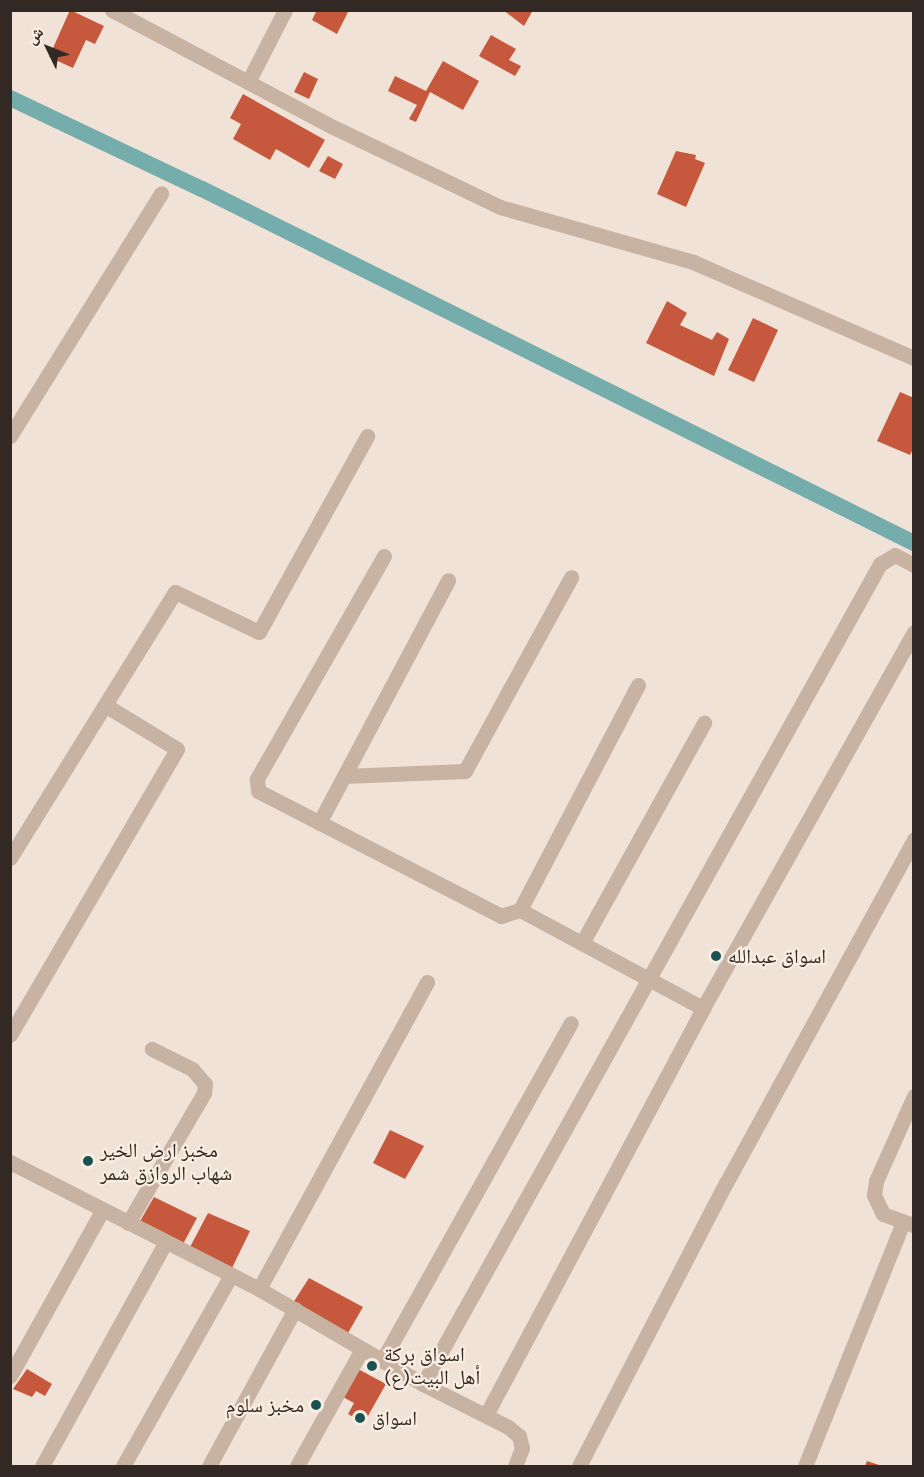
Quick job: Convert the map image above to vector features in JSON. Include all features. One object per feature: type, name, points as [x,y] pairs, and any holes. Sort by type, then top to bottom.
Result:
[{"type":"street","points":[[112,10],[248,82],[500,207],[693,262],[914,358]]},
{"type":"street","points":[[248,82],[285,10]]},
{"type":"street","points":[[10,436],[161,193]]},
{"type":"street","points":[[10,858],[175,592],[259,632],[367,436]]},
{"type":"street","points":[[423,1384],[880,564],[895,555],[914,565]]},
{"type":"street","points":[[384,556],[257,779],[258,791],[264,796],[501,916],[520,910],[638,685]]},
{"type":"street","points":[[344,776],[465,771],[571,577]]},
{"type":"street","points":[[319,823],[448,580]]},
{"type":"street","points":[[486,1416],[703,1008],[914,632]]},
{"type":"street","points":[[10,1035],[177,749],[105,705]]},
{"type":"street","points":[[582,943],[704,723]]},
{"type":"street","points":[[579,1467],[726,1183],[914,839]]},
{"type":"street","points":[[520,910],[703,1008]]},
{"type":"street","points":[[259,1289],[427,982]]},
{"type":"street","points":[[382,1361],[571,1023]]},
{"type":"street","points":[[128,1223],[204,1094],[205,1084],[200,1076],[152,1049]]},
{"type":"street","points":[[805,1467],[908,1224],[883,1214],[874,1195],[876,1181],[914,1096]]},
{"type":"street","points":[[10,1162],[259,1289],[423,1384],[486,1416],[519,1436],[522,1448],[514,1467]]},
{"type":"street","points":[[10,1376],[99,1216]]},
{"type":"street","points":[[42,1467],[165,1243]]},
{"type":"street","points":[[123,1467],[231,1275]]},
{"type":"street","points":[[209,1467],[295,1309]]},
{"type":"street","points":[[297,1467],[362,1349]]},
{"type":"building","points":[[70,10],[104,26],[95,44],[86,40],[73,68],[49,57]]},
{"type":"building","points":[[317,10],[349,10],[337,34],[312,20]]},
{"type":"building","points":[[503,10],[533,10],[524,26]]},
{"type":"building","points":[[491,35],[516,49],[509,60],[521,66],[515,76],[479,56]]},
{"type":"building","points":[[443,61],[479,81],[463,110],[430,92],[416,122],[409,119],[417,105],[388,91],[395,76],[426,91]]},
{"type":"building","points":[[304,72],[318,79],[309,99],[294,92]]},
{"type":"building","points":[[243,94],[325,140],[309,168],[276,149],[270,160],[233,139],[241,124],[230,118]]},
{"type":"building","points":[[676,151],[696,155],[695,159],[705,163],[686,207],[657,194]]},
{"type":"building","points":[[328,156],[343,164],[335,179],[319,171]]},
{"type":"building","points":[[667,301],[687,313],[680,325],[712,340],[717,332],[729,339],[714,376],[646,343]]},
{"type":"building","points":[[753,318],[778,330],[754,382],[728,370]]},
{"type":"building","points":[[900,392],[914,398],[914,447],[910,455],[877,441]]},
{"type":"building","points":[[390,1130],[424,1146],[405,1179],[373,1163]]},
{"type":"building","points":[[154,1197],[197,1218],[183,1244],[139,1223]]},
{"type":"building","points":[[208,1213],[250,1231],[231,1270],[189,1249]]},
{"type":"building","points":[[309,1278],[363,1307],[348,1333],[293,1303]]},
{"type":"building","points":[[356,1368],[386,1384],[364,1423],[348,1414],[354,1403],[341,1396]]},
{"type":"building","points":[[27,1369],[52,1384],[45,1396],[36,1391],[32,1397],[13,1389]]},
{"type":"building","points":[[867,1461],[882,1466],[865,1466]]},
{"type":"waterway","points":[[10,98],[202,189],[914,543]]},
{"type":"place","name":"اسواق عبدالله","points":[[716,956]]},
{"type":"place","name":"مخبز ارض الخير شهاب الروازق شمر","points":[[88,1161]]},
{"type":"place","name":"اسواق بركة أهل البيت(ع)","points":[[372,1366]]},
{"type":"place","name":"مخبز سلوم","points":[[316,1405]]},
{"type":"place","name":"اسواق","points":[[360,1418]]}]
